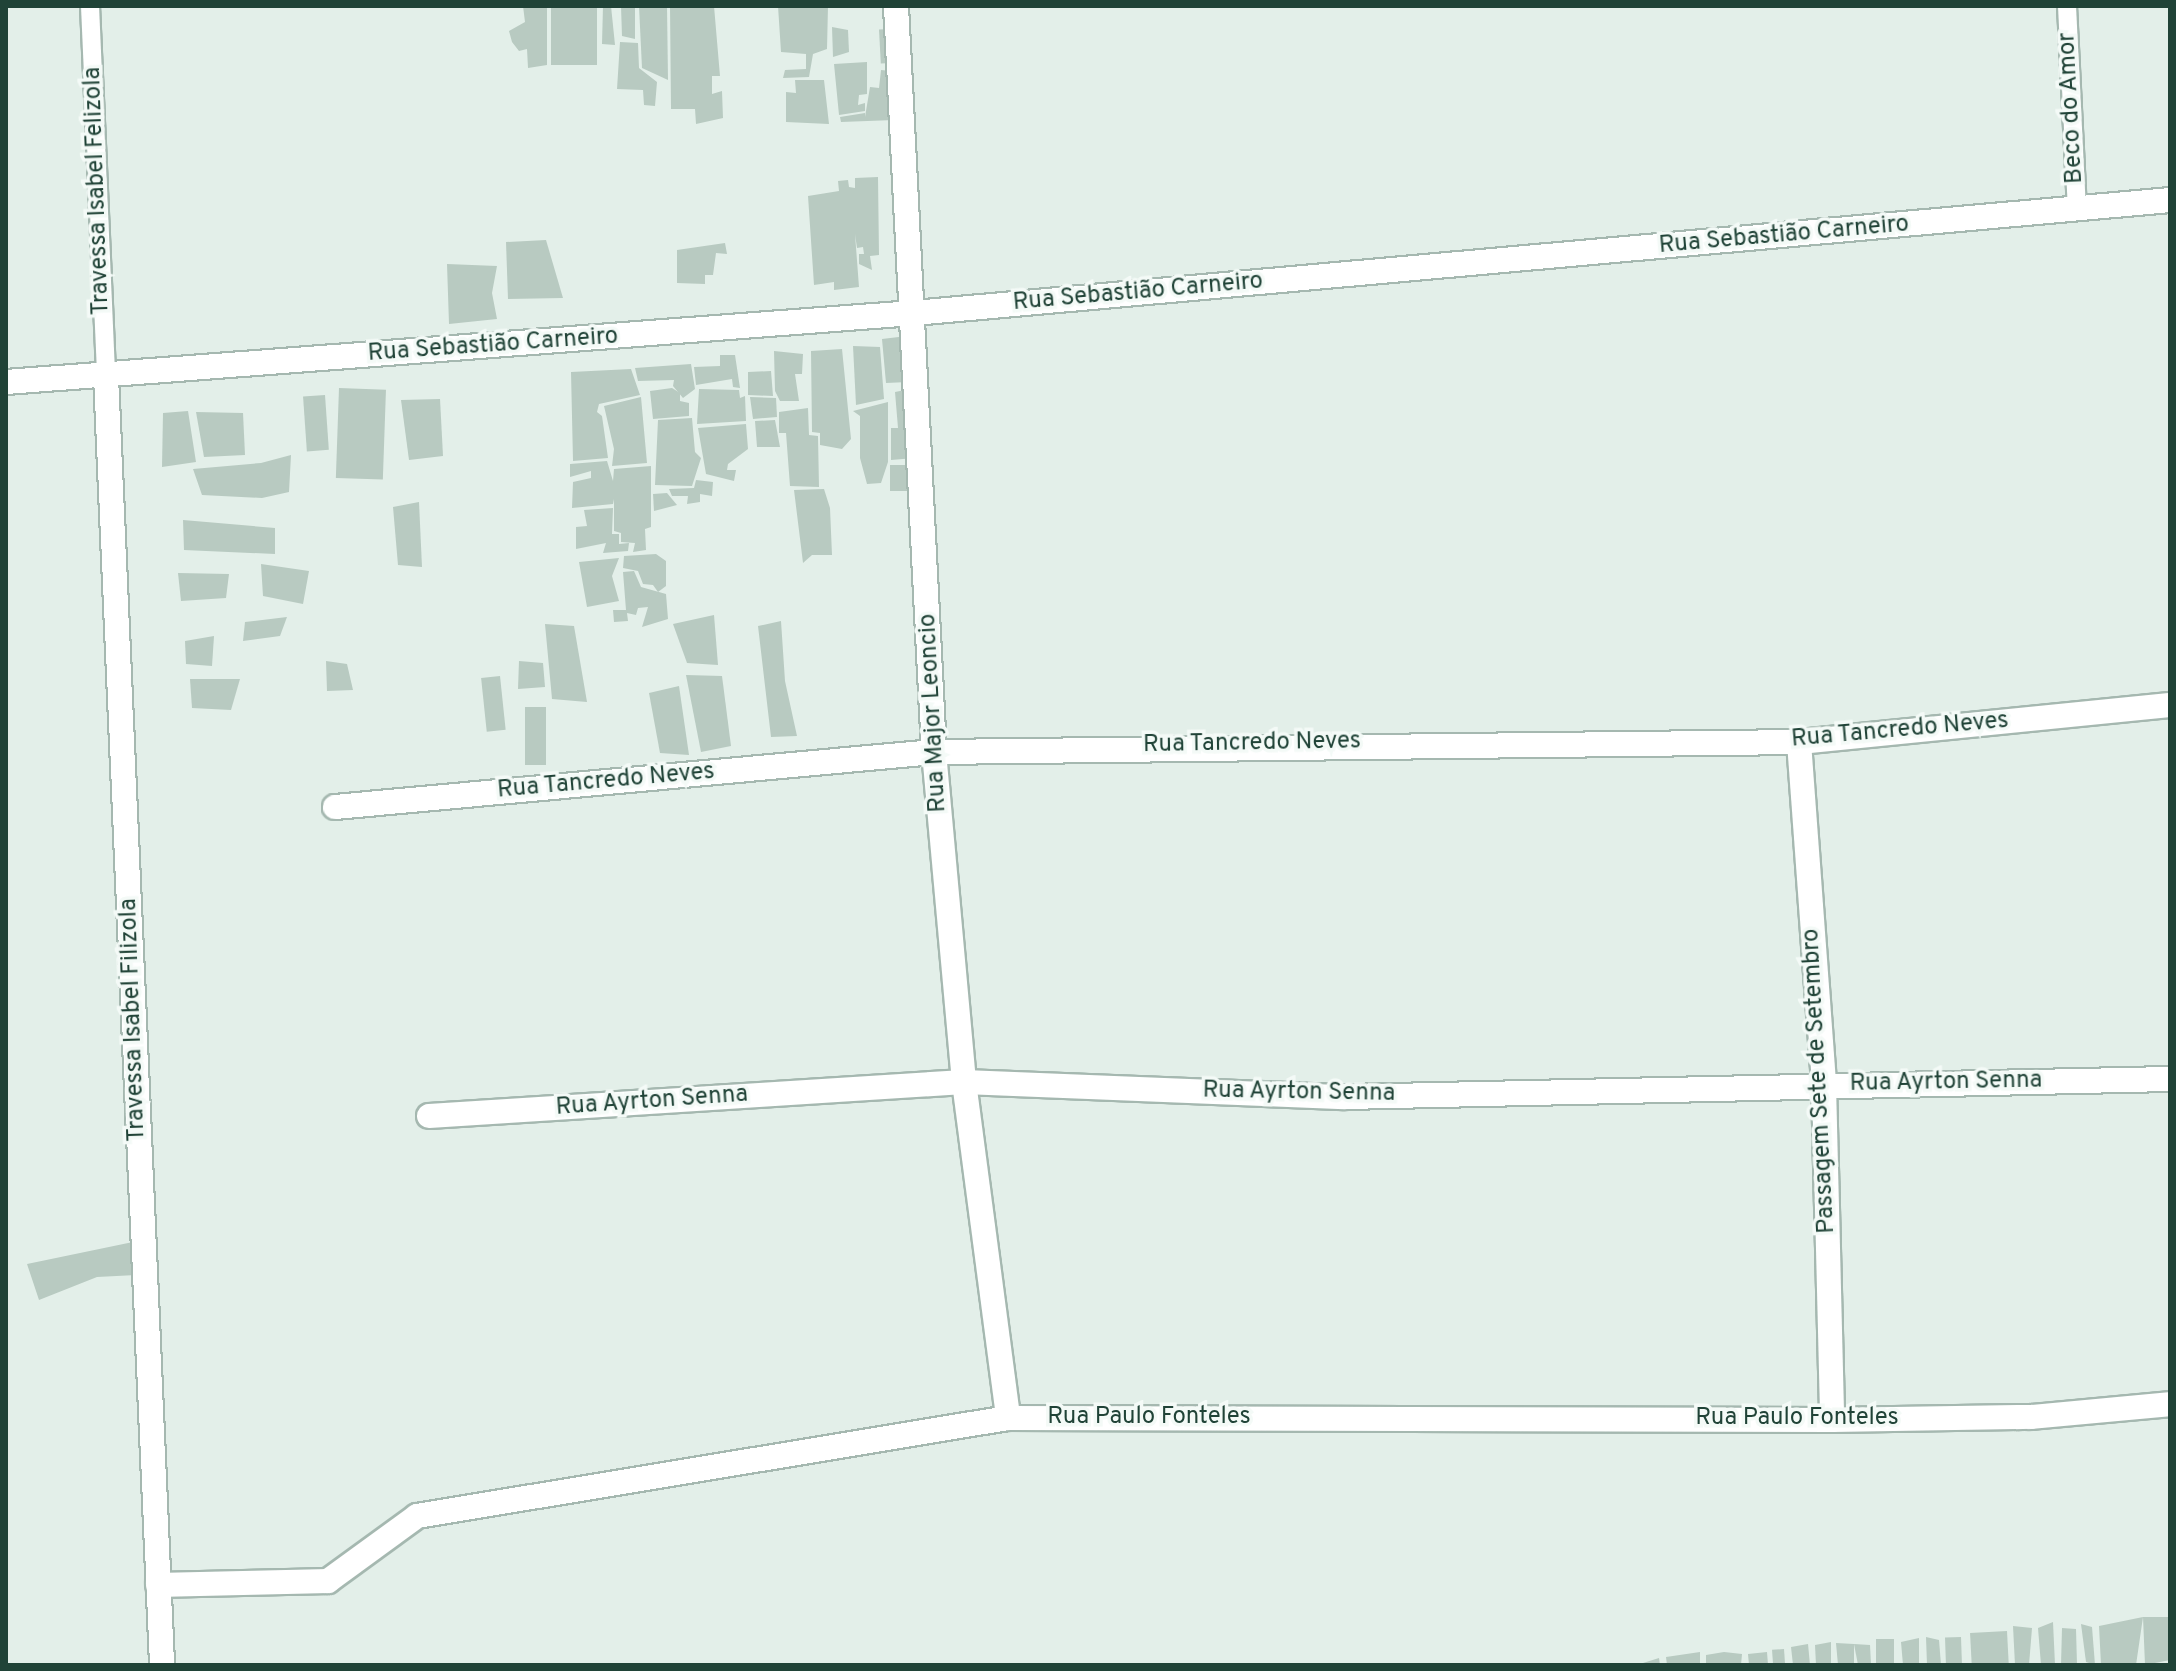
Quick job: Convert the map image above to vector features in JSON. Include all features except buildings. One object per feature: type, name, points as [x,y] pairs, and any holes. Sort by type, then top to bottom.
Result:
[{"type":"street","name":"Rua Major Leoncio","points":[[896,6],[934,752],[964,1082],[1008,1418]]},
{"type":"street","name":"Rua Sebastião Carneiro","points":[[6,382],[914,313],[2170,200]]},
{"type":"street","name":"Travessa Isabel Filizola","points":[[106,376],[162,1665]]},
{"type":"street","name":"Rua Tancredo Neves","points":[[335,807],[934,752],[1799,742],[2170,705]]},
{"type":"street","name":"Passagem Sete de Setembro","points":[[1799,742],[1824,1085],[1832,1420]]},
{"type":"street","name":"Rua Ayrton Senna","points":[[429,1116],[964,1082],[1345,1097],[2170,1079]]},
{"type":"street","name":"Rua Paulo Fonteles","points":[[158,1585],[328,1581],[417,1516],[1008,1418],[1832,1420],[2031,1417],[2170,1404]]},
{"type":"lane","name":"Travessa Isabel Felizola","points":[[90,6],[106,376]]},
{"type":"lane","name":"Beco do Amor","points":[[2067,6],[2077,209]]}]
